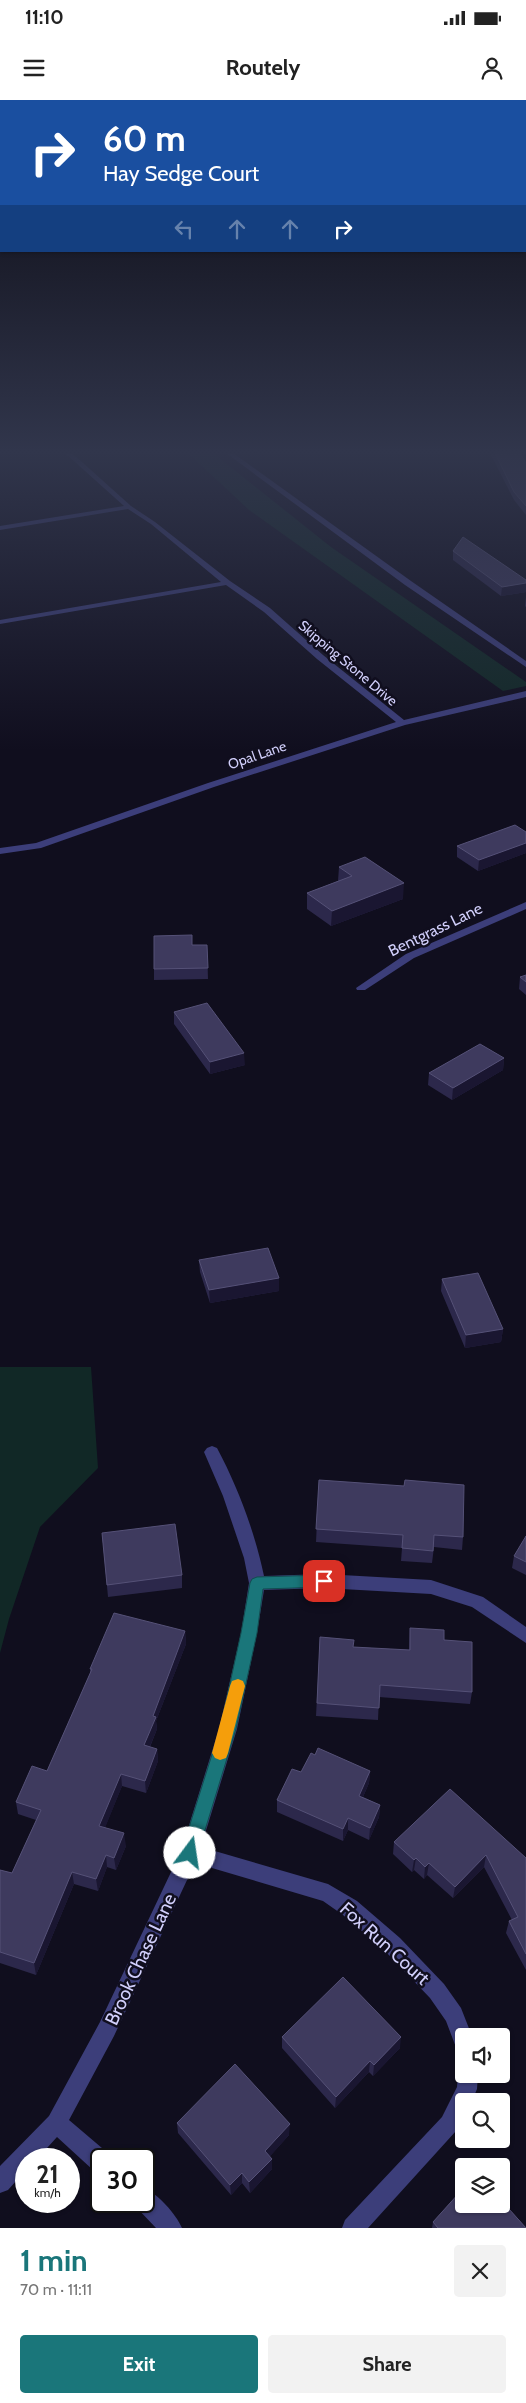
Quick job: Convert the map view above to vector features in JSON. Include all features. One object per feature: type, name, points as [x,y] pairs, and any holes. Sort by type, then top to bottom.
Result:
[{"type":"street","name":"Skipping Stone Drive","points":[[189,552],[227,583],[267,610],[320,657],[402,723]]},
{"type":"street","points":[[366,552],[526,665]]},
{"type":"street","points":[[0,622],[227,583]]},
{"type":"street","name":"Opal Lane","points":[[0,851],[38,846],[211,785],[402,723],[526,694]]},
{"type":"street","name":"Bentgrass Lane","points":[[361,988],[410,956],[526,905]]},
{"type":"street","name":"Brook Chase Lane","points":[[0,2182],[56,2124],[107,2029],[190,1853],[228,1729],[249,1633],[257,1583],[252,1558],[231,1496],[212,1452]]},
{"type":"street","points":[[257,1583],[324,1581],[431,1587],[477,1602],[526,1636]]},
{"type":"street","name":"Fox Run Court","points":[[190,1853],[328,1893],[393,1946],[437,1991],[454,2015],[458,2028]]},
{"type":"street","points":[[353,2228],[450,2124],[467,2089],[467,2083]]},
{"type":"street","points":[[56,2124],[90,2153]]},
{"type":"street","points":[[155,2211],[171,2228]]},
{"type":"green space","points":[[308,552],[339,552],[526,682],[526,686],[503,691]]},
{"type":"green space","points":[[0,1367],[91,1367],[98,1468],[40,1527],[9,1619],[0,1653]]},
{"type":"building","points":[[455,552],[485,552],[526,580],[526,583],[502,587]]},
{"type":"building","points":[[515,825],[526,832],[526,843],[479,860],[457,846]]},
{"type":"building","points":[[365,857],[404,883],[332,911],[307,893],[352,876],[339,867]]},
{"type":"building","points":[[192,935],[192,945],[207,945],[208,968],[154,969],[154,936]]},
{"type":"building","points":[[526,975],[526,982],[520,977]]},
{"type":"building","points":[[207,1003],[244,1053],[210,1062],[174,1012]]},
{"type":"building","points":[[480,1044],[504,1058],[453,1088],[429,1073]]},
{"type":"building","points":[[268,1248],[279,1278],[209,1290],[199,1260]]},
{"type":"building","points":[[478,1273],[503,1329],[466,1335],[442,1279]]},
{"type":"building","points":[[319,1480],[404,1486],[405,1480],[464,1485],[463,1537],[434,1535],[433,1551],[402,1548],[403,1535],[316,1529]]},
{"type":"building","points":[[175,1524],[182,1575],[107,1585],[102,1533]]},
{"type":"building","points":[[526,1536],[526,1562],[514,1556]]},
{"type":"building","points":[[114,1613],[185,1631],[153,1716],[156,1717],[144,1745],[157,1749],[145,1781],[121,1774],[99,1826],[124,1833],[114,1858],[106,1855],[96,1879],[72,1872],[34,1963],[0,1952],[0,1870],[12,1873],[41,1810],[16,1802],[32,1766],[47,1771],[92,1669],[90,1669]]},
{"type":"building","points":[[410,1628],[444,1630],[444,1640],[472,1642],[472,1692],[380,1685],[379,1708],[317,1703],[320,1637],[354,1640],[353,1647],[410,1650]]},
{"type":"building","points":[[318,1748],[370,1771],[359,1796],[380,1805],[370,1828],[348,1818],[343,1829],[277,1800],[292,1769],[301,1772],[311,1753],[315,1755]]},
{"type":"building","points":[[450,1789],[526,1858],[526,1954],[509,1921],[518,1917],[486,1855],[455,1887],[429,1863],[425,1867],[394,1842]]},
{"type":"building","points":[[343,1977],[401,2037],[374,2065],[370,2061],[336,2097],[282,2037]]},
{"type":"building","points":[[235,2064],[290,2124],[265,2151],[272,2159],[249,2182],[242,2173],[230,2185],[177,2123]]},
{"type":"building","points":[[455,2198],[455,2213],[510,2213],[510,2210],[526,2228],[438,2228],[433,2222]]},
{"type":"slow traffic","points":[[220,1753],[238,1686]]},
{"type":"route","points":[[190,1853],[228,1729],[249,1633],[257,1583],[324,1581]]}]
